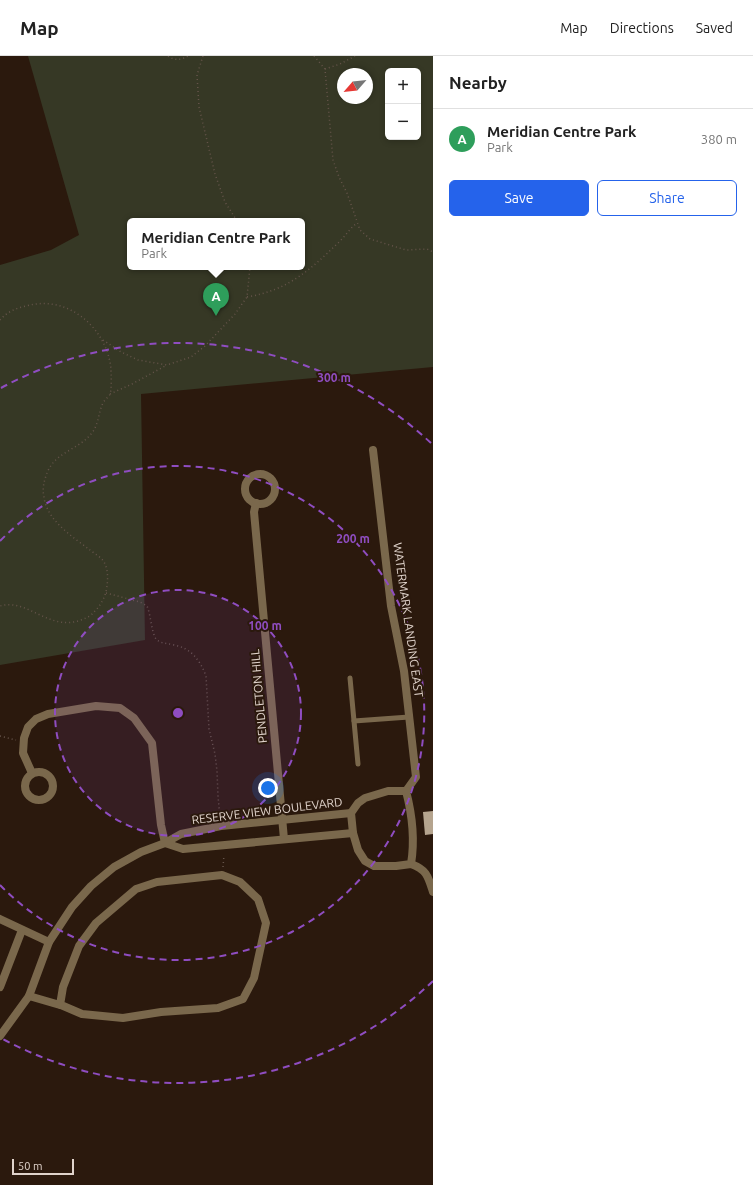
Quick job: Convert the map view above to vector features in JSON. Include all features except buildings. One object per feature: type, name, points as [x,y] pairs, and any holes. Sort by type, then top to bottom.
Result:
[{"type":"street","name":"WATERMARK LANDING EAST","points":[[373,450],[391,606],[404,670],[416,777],[406,791]]},
{"type":"street","name":"PENDLETON HILL","points":[[256,504],[254,512],[284,840]]},
{"type":"street","points":[[32,773],[23,753],[28,727],[36,719],[48,714],[96,706],[120,708],[134,718],[152,743],[161,825],[165,843],[183,849],[353,833]]},
{"type":"street","name":"RESERVE VIEW BOULEVARD","points":[[406,791],[388,791],[376,794],[358,803],[351,813],[353,833],[358,850],[365,861],[374,866],[411,864]]},
{"type":"street","points":[[406,791],[411,810],[413,852],[411,864],[422,868],[429,877],[433,892]]},
{"type":"street","name":"RESERVE VIEW BOULEVARD","points":[[0,1036],[29,996],[49,942],[72,907],[91,886],[114,867],[141,852],[165,843],[181,834],[221,826],[351,813]]},
{"type":"street","points":[[29,996],[60,1005],[82,1014],[123,1018],[161,1012],[218,1008],[243,999],[254,978],[266,923],[258,899],[240,882],[222,875],[157,882],[136,889],[96,923],[79,946],[63,987],[60,1005]]},
{"type":"street","points":[[0,919],[49,942]]},
{"type":"street","points":[[0,987],[22,930]]},
{"type":"lane","points":[[350,678],[358,764]]},
{"type":"lane","points":[[354,721],[409,716]]},
{"type":"path","points":[[168,56],[173,59],[181,59],[188,56]]},
{"type":"path","points":[[203,56],[197,75],[198,107],[214,174],[225,202],[235,218]]},
{"type":"path","points":[[314,56],[325,69],[333,160],[360,230],[370,239],[406,250],[427,249],[433,252]]},
{"type":"path","points":[[325,69],[340,64],[355,56]]},
{"type":"path","points":[[248,297],[261,295],[281,288],[298,279],[340,242],[349,229],[357,222]]},
{"type":"path","points":[[0,606],[12,605],[22,607],[53,621],[76,622],[93,613],[101,603],[106,593],[108,575],[104,562],[72,536],[51,516],[46,505],[43,487],[47,473],[53,461],[85,440],[93,432],[103,402],[110,394],[167,365],[191,357],[205,346],[235,314],[248,297],[250,270]]},
{"type":"path","points":[[0,320],[14,309],[41,303],[53,304],[70,310],[90,323],[103,340],[108,355],[111,374],[110,394]]},
{"type":"path","points":[[103,340],[138,360],[167,365]]},
{"type":"path","points":[[106,593],[134,600],[147,606],[151,625],[157,640],[161,643],[176,645],[186,649],[195,655],[203,670],[206,676],[209,729],[215,754],[217,771],[220,818]]},
{"type":"path","points":[[0,736],[24,742]]},
{"type":"path","points":[[223,870],[224,855]]},
{"type":"green space","points":[[28,56],[433,56],[433,367],[141,394],[145,640],[0,665],[0,265],[51,250],[79,235]]},
{"type":"place","name":"Meridian Centre Park","points":[[216,316]]}]
